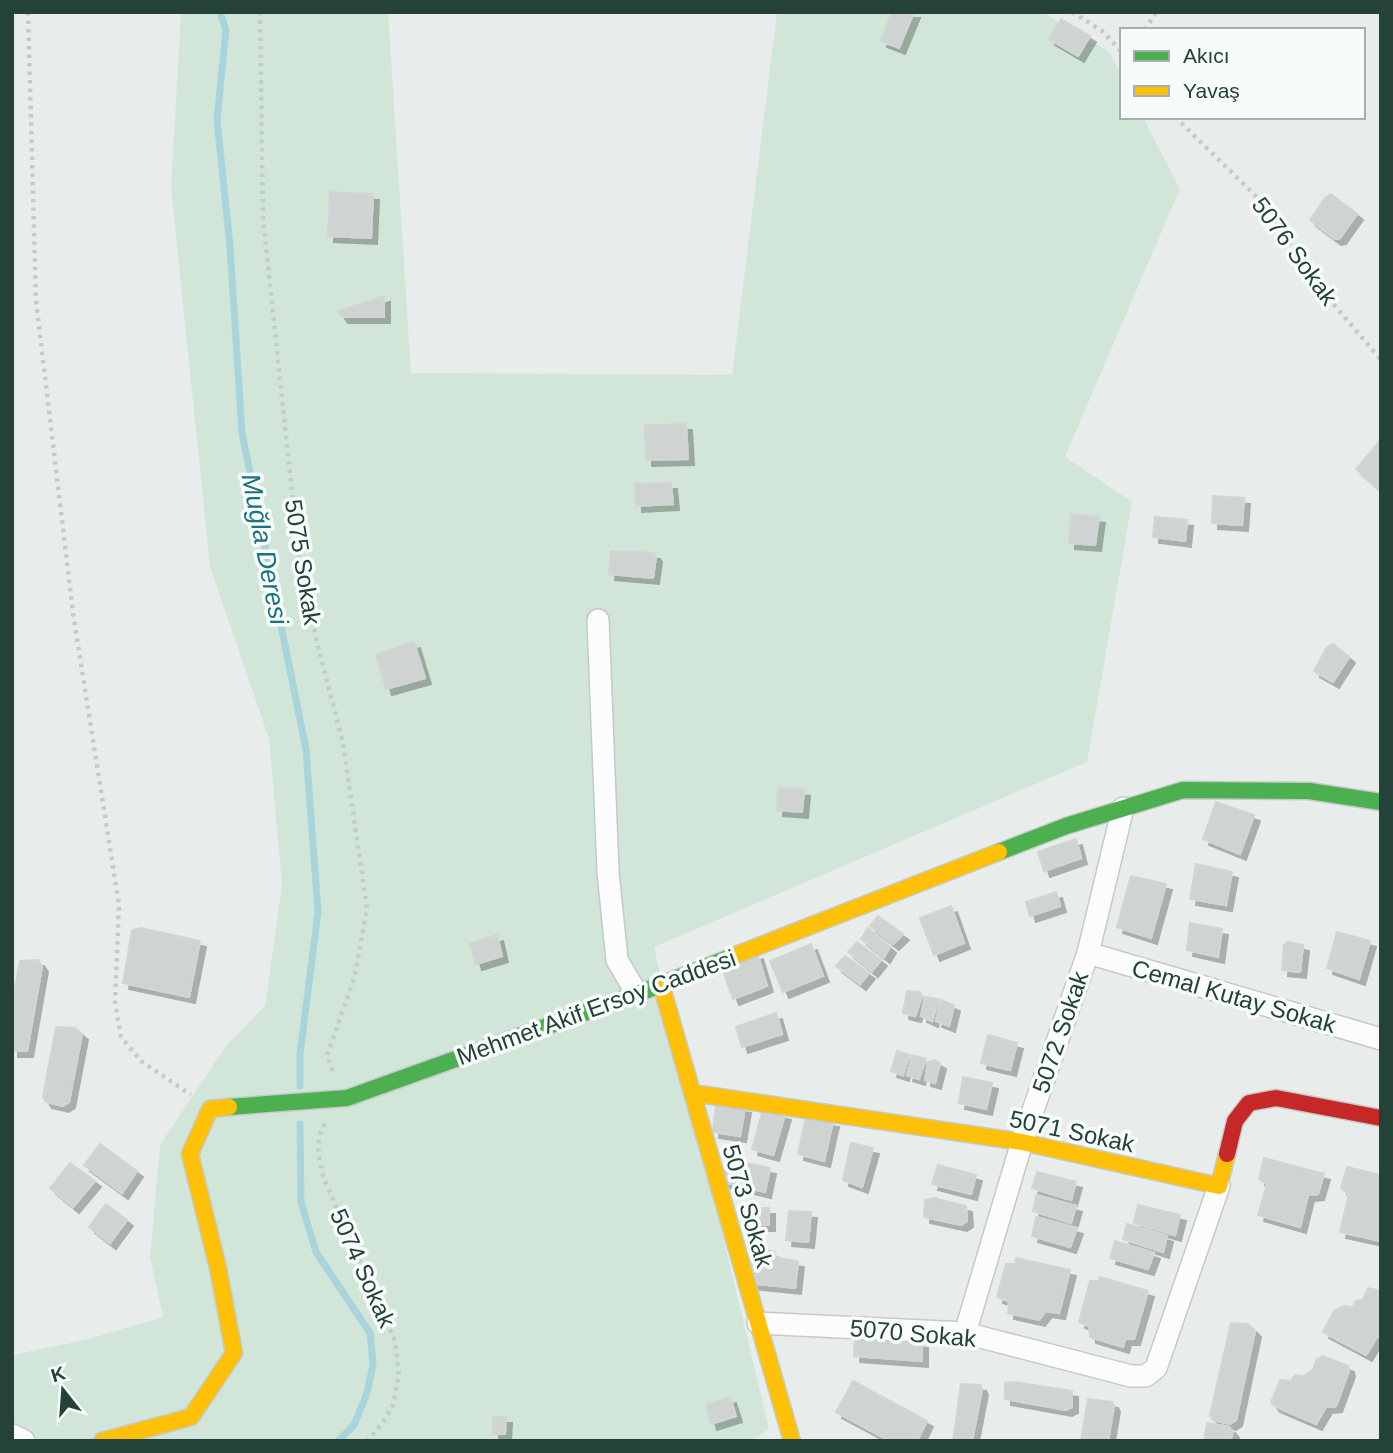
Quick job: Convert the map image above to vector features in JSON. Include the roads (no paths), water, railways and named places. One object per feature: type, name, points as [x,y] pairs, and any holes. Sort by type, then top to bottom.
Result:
[{"type":"street","points":[[598,620],[608,872],[617,960],[637,993]]},
{"type":"street","name":"Mehmet Akif Ersoy Caddesi","points":[[102,1441],[191,1417],[234,1353],[218,1268],[190,1154],[210,1109],[346,1098],[661,984],[1066,826],[1183,790],[1309,791],[1381,802]]},
{"type":"street","name":"5072 Sokak","points":[[965,1334],[1022,1142],[1088,953],[1123,808]]},
{"type":"street","name":"Cemal Kutay Sokak","points":[[1088,953],[1381,1039]]},
{"type":"street","name":"5073 Sokak","points":[[661,984],[792,1441]]},
{"type":"street","name":"5071 Sokak","points":[[692,1093],[1022,1142],[1219,1186]]},
{"type":"street","points":[[1219,1186],[1235,1121],[1250,1102],[1276,1098],[1381,1118]]},
{"type":"street","name":"5070 Sokak","points":[[758,1323],[965,1334],[1131,1376],[1146,1376],[1156,1368],[1219,1186]]},
{"type":"street","points":[[12,1435],[24,1441]]},
{"type":"waterway","name":"Muğla Deresi","points":[[220,12],[226,30],[217,120],[230,246],[242,433],[306,749],[318,912],[300,1054],[300,1086]]},
{"type":"waterway","name":"Muğla Deresi","points":[[300,1124],[301,1202],[316,1252],[370,1333],[373,1365],[367,1393],[354,1425],[338,1441]]}]
